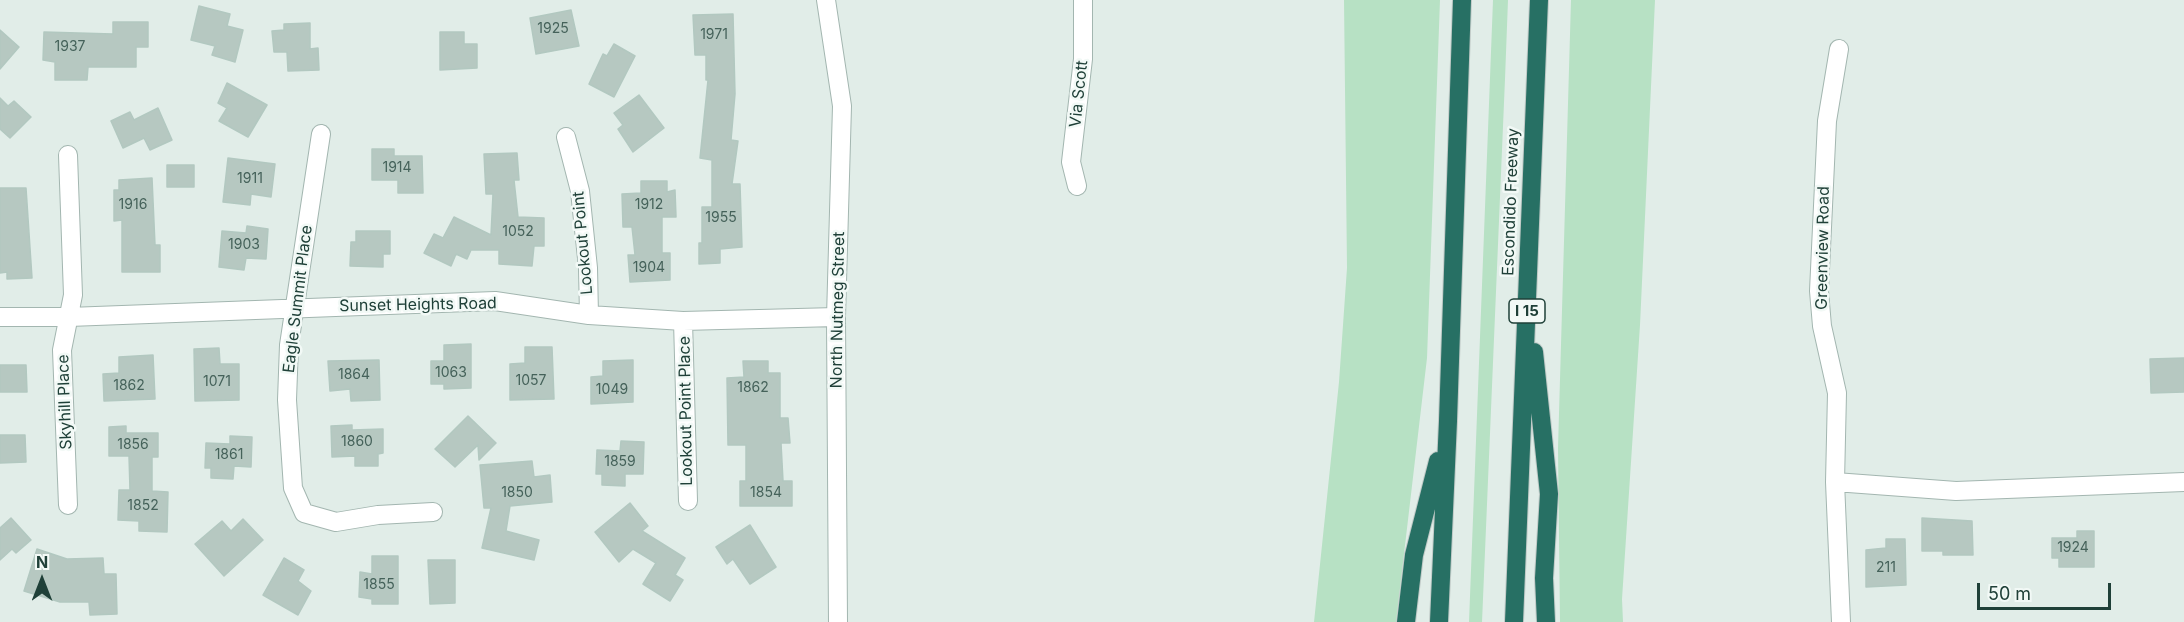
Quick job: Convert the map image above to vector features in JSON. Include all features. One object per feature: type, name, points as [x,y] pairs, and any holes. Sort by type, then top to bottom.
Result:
[{"type":"highway","points":[[1439,622],[1462,0]]},
{"type":"highway","name":"Escondido Freeway","points":[[1514,622],[1539,0]]},
{"type":"highway","points":[[1528,288],[1549,494],[1544,578],[1546,622]]},
{"type":"highway","points":[[1406,622],[1414,555],[1448,421]]},
{"type":"street","name":"North Nutmeg Street","points":[[826,0],[842,106],[836,317],[838,622]]},
{"type":"street","name":"Via Scott","points":[[1077,186],[1071,162],[1083,59],[1083,0]]},
{"type":"street","name":"Greenview Road","points":[[1839,49],[1827,121],[1819,291],[1822,326],[1837,393],[1835,482],[1841,622]]},
{"type":"street","name":"Eagle Summit Place","points":[[321,134],[290,345],[287,400],[293,488],[304,513],[336,522],[378,515],[432,512]]},
{"type":"street","name":"Lookout Point","points":[[566,137],[580,191],[588,268],[589,315]]},
{"type":"street","name":"Skyhill Place","points":[[68,155],[73,295],[62,350],[68,505]]},
{"type":"street","name":"Sunset Heights Road","points":[[0,317],[69,317],[495,301],[589,315],[683,321],[836,317]]},
{"type":"street","name":"Lookout Point Place","points":[[683,321],[688,501]]},
{"type":"street","points":[[1835,482],[1956,491],[2184,482]]},
{"type":"green space","points":[[1344,0],[1440,0],[1427,358],[1396,622],[1314,622],[1339,382],[1347,268]]},
{"type":"green space","points":[[1493,0],[1508,0],[1505,79],[1482,622],[1469,622]]},
{"type":"green space","points":[[1571,0],[1655,0],[1640,325],[1622,599],[1623,622],[1560,622],[1558,448]]},
{"type":"building","points":[[199,6],[230,14],[227,26],[243,30],[235,62],[212,55],[215,46],[191,40]]},
{"type":"building","points":[[571,10],[579,46],[536,54],[530,18]]},
{"type":"building","points":[[733,14],[735,94],[731,140],[738,141],[732,184],[740,184],[742,247],[720,249],[720,263],[699,264],[699,243],[702,243],[702,207],[712,207],[712,160],[700,158],[708,80],[706,80],[706,55],[695,55],[693,15]]},
{"type":"building","points":[[113,22],[148,22],[148,47],[136,47],[136,67],[88,67],[87,80],[55,80],[55,62],[43,60],[44,32],[113,34]]},
{"type":"building","points":[[310,23],[310,49],[318,48],[319,70],[288,71],[287,52],[274,52],[272,31],[284,30],[284,24]]},
{"type":"building","points":[[0,30],[19,47],[0,69]]},
{"type":"building","points":[[440,32],[464,32],[464,44],[477,44],[477,68],[440,70]]},
{"type":"building","points":[[614,44],[635,56],[614,97],[589,84],[603,54],[607,56]]},
{"type":"building","points":[[227,83],[267,105],[248,137],[219,121],[227,108],[218,103]]},
{"type":"building","points":[[639,95],[664,128],[633,152],[618,129],[623,125],[614,113]]},
{"type":"building","points":[[0,98],[8,106],[14,101],[31,117],[10,138],[0,129]]},
{"type":"building","points":[[158,108],[172,140],[150,150],[144,138],[123,148],[111,121],[130,112],[134,120]]},
{"type":"building","points":[[372,149],[394,149],[394,156],[422,156],[423,193],[398,193],[398,180],[372,180]]},
{"type":"building","points":[[517,153],[519,180],[514,180],[518,217],[544,218],[544,246],[534,246],[532,266],[499,264],[499,250],[471,250],[467,259],[456,254],[451,266],[424,253],[434,234],[443,238],[454,217],[491,235],[493,194],[486,194],[484,154]]},
{"type":"building","points":[[228,158],[275,164],[271,197],[251,194],[250,205],[223,202]]},
{"type":"building","points":[[167,165],[194,165],[194,187],[167,187]]},
{"type":"building","points":[[152,178],[155,245],[160,245],[160,272],[122,272],[122,220],[114,221],[114,190],[119,190],[119,180]]},
{"type":"building","points":[[641,181],[667,181],[667,192],[675,190],[676,217],[662,217],[662,253],[670,253],[670,280],[630,282],[628,255],[635,255],[632,227],[623,227],[622,194],[641,193]]},
{"type":"building","points":[[0,188],[26,188],[32,278],[7,279],[7,272],[0,273]]},
{"type":"building","points":[[247,226],[268,229],[266,259],[246,258],[244,270],[219,267],[222,231],[246,233]]},
{"type":"building","points":[[356,231],[390,231],[390,254],[383,254],[383,267],[350,266],[351,242],[356,242]]},
{"type":"building","points":[[471,344],[471,388],[444,389],[444,384],[431,384],[431,361],[444,361],[444,345]]},
{"type":"building","points":[[525,347],[552,347],[554,399],[510,400],[510,364],[525,363]]},
{"type":"building","points":[[219,348],[220,364],[239,364],[239,400],[195,401],[194,349]]},
{"type":"building","points":[[153,355],[155,399],[104,401],[103,374],[119,373],[119,357]]},
{"type":"building","points":[[2184,358],[2184,392],[2151,393],[2150,359]]},
{"type":"building","points":[[379,360],[380,400],[351,401],[350,389],[330,391],[328,361]]},
{"type":"building","points":[[633,360],[633,402],[591,404],[591,377],[603,376],[603,361]]},
{"type":"building","points":[[743,361],[768,361],[768,373],[780,373],[780,418],[788,418],[790,443],[781,443],[783,481],[792,481],[792,506],[740,506],[740,481],[746,481],[746,445],[728,445],[727,378],[744,377]]},
{"type":"building","points":[[0,365],[26,365],[27,392],[0,392]]},
{"type":"building","points":[[468,416],[496,443],[479,460],[478,445],[455,467],[435,449]]},
{"type":"building","points":[[352,425],[352,430],[383,429],[383,453],[378,454],[378,466],[355,466],[355,456],[332,457],[331,426]]},
{"type":"building","points":[[126,426],[126,433],[158,433],[158,457],[152,457],[152,491],[168,492],[167,532],[139,531],[139,521],[118,520],[119,490],[130,490],[129,456],[109,456],[109,427]]},
{"type":"building","points":[[0,435],[25,435],[26,462],[0,463]]},
{"type":"building","points":[[230,436],[252,437],[251,467],[234,466],[233,479],[211,478],[211,468],[205,468],[206,443],[230,444]]},
{"type":"building","points":[[621,441],[644,442],[643,474],[625,474],[625,486],[602,485],[602,474],[596,474],[597,450],[620,451]]},
{"type":"building","points":[[532,461],[534,477],[550,475],[552,502],[510,506],[506,531],[539,540],[534,560],[482,548],[491,508],[484,508],[480,465]]},
{"type":"building","points":[[630,503],[648,526],[642,531],[685,558],[675,575],[683,580],[670,601],[643,584],[656,563],[633,549],[619,562],[595,532]]},
{"type":"building","points":[[11,518],[31,540],[16,553],[12,549],[0,560],[0,528]]},
{"type":"building","points":[[1922,518],[1972,521],[1973,555],[1943,555],[1943,551],[1922,551]]},
{"type":"building","points":[[243,519],[263,540],[224,576],[195,544],[222,521],[231,531]]},
{"type":"building","points":[[750,525],[776,567],[750,584],[733,559],[727,564],[716,547]]},
{"type":"building","points":[[2077,531],[2094,531],[2094,567],[2059,567],[2059,558],[2052,558],[2052,538],[2077,538]]},
{"type":"building","points":[[1886,539],[1905,539],[1906,585],[1866,587],[1866,550],[1886,548]]},
{"type":"building","points":[[37,549],[67,559],[103,558],[104,574],[116,574],[117,614],[90,615],[89,602],[60,602],[24,591]]},
{"type":"building","points":[[372,556],[398,556],[398,604],[372,604],[372,599],[359,597],[360,572],[372,574]]},
{"type":"building","points":[[284,558],[304,570],[298,581],[311,591],[298,615],[263,595]]},
{"type":"building","points":[[428,560],[455,560],[455,603],[430,604]]}]
